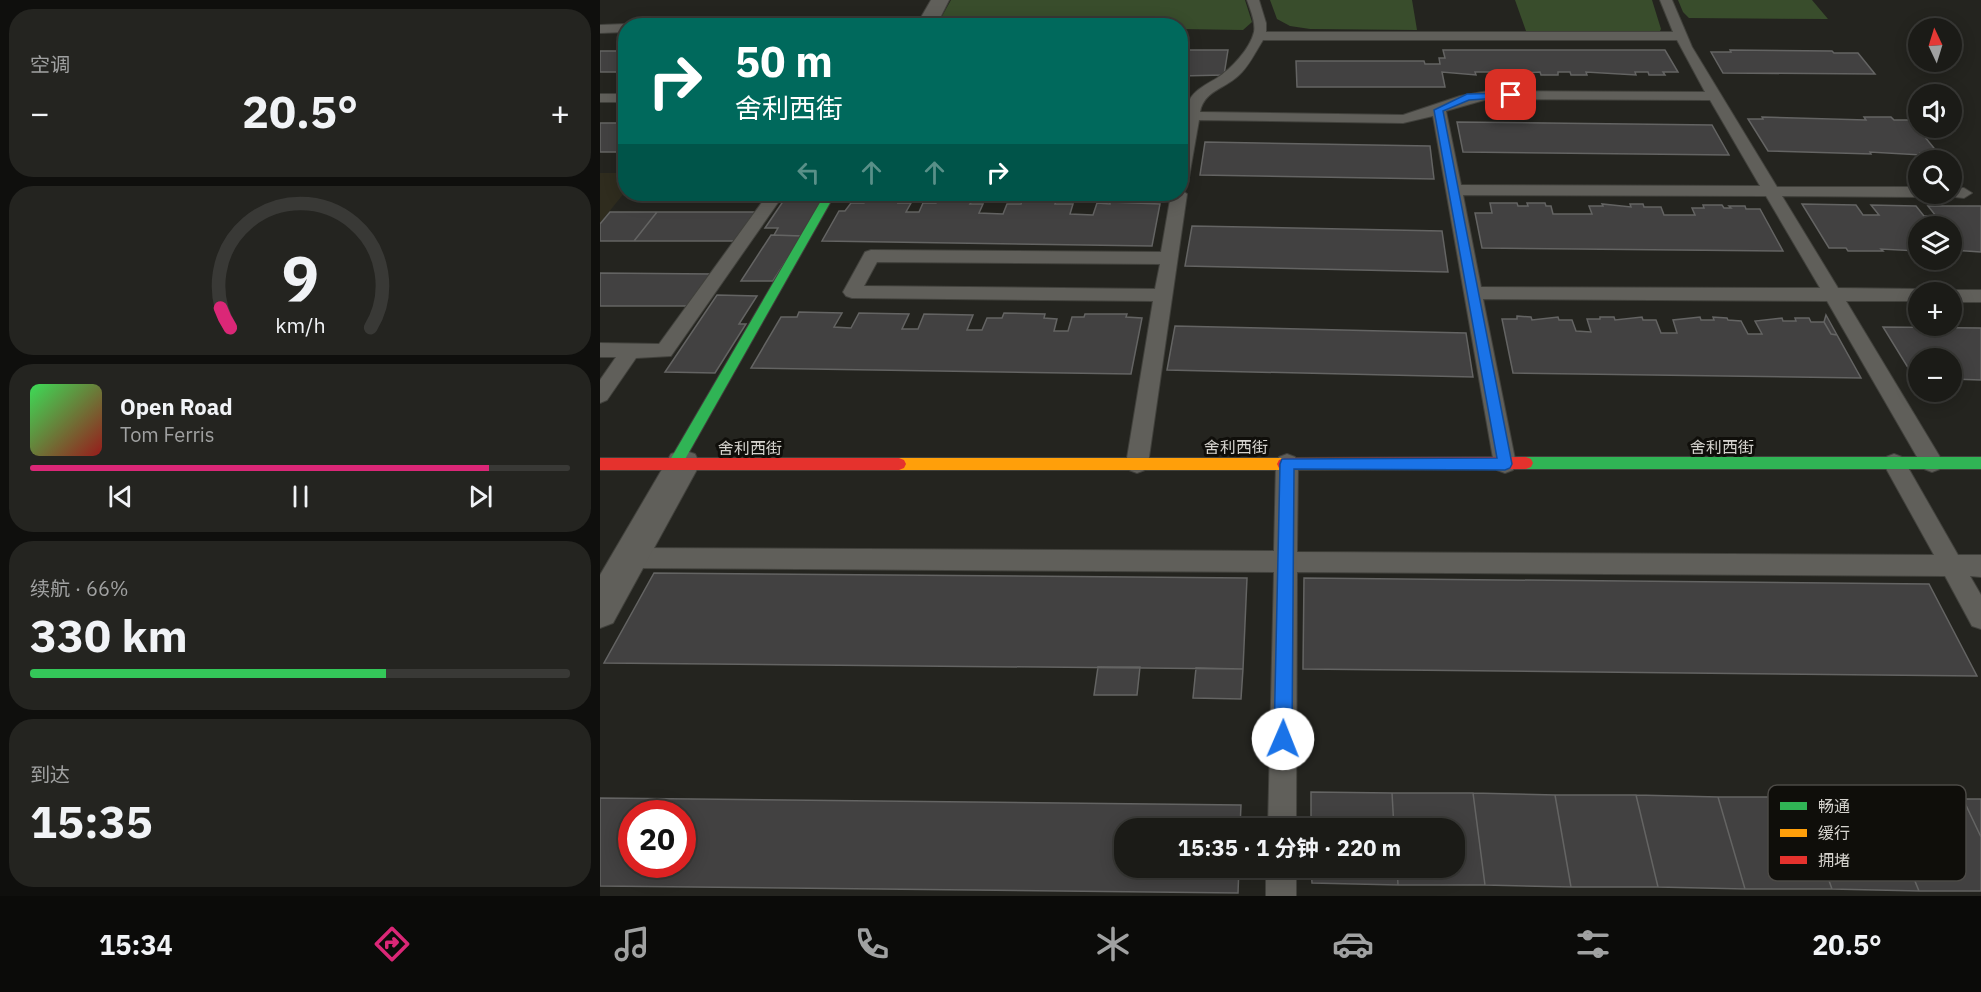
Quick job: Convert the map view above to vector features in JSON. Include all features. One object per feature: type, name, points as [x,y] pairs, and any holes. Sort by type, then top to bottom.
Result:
[{"type":"street","points":[[930,18],[940,0]]},
{"type":"street","points":[[600,610],[826,201]]},
{"type":"street","name":"舍利西街","points":[[600,464],[1981,463]]},
{"type":"lane","points":[[1188,131],[1195,102],[1204,92],[1234,73],[1258,36],[1260,22],[1253,0]]},
{"type":"lane","points":[[1666,0],[1681,36],[1715,96],[1932,463]]},
{"type":"lane","points":[[600,29],[618,28]]},
{"type":"lane","points":[[1258,36],[1681,36]]},
{"type":"lane","points":[[1191,116],[1403,119],[1425,116],[1467,97],[1488,95],[1715,96]]},
{"type":"lane","points":[[600,98],[618,98]]},
{"type":"lane","points":[[1438,110],[1505,464]]},
{"type":"lane","points":[[1454,190],[1908,192]]},
{"type":"lane","points":[[600,350],[664,351],[771,201]]},
{"type":"lane","points":[[1137,464],[1178,201]]},
{"type":"lane","points":[[1163,295],[852,292],[871,256],[1169,258]]},
{"type":"lane","points":[[1473,293],[1908,296]]},
{"type":"lane","points":[[1962,296],[1981,296]]},
{"type":"lane","points":[[600,394],[631,350]]},
{"type":"lane","points":[[1893,463],[1981,618]]},
{"type":"lane","points":[[1282,818],[1287,464]]},
{"type":"lane","points":[[630,558],[1981,566]]},
{"type":"lane","points":[[1281,878],[1281,896]]},
{"type":"shaded area","points":[[600,173],[618,173],[618,201],[600,223]]},
{"type":"green space","points":[[951,0],[1245,0],[1252,22],[1243,30],[1188,29],[1188,18],[941,18]]},
{"type":"green space","points":[[1270,0],[1412,0],[1417,30],[1310,29],[1290,26],[1277,19]]},
{"type":"green space","points":[[1515,0],[1652,0],[1661,29],[1660,31],[1526,31]]},
{"type":"green space","points":[[1678,0],[1812,0],[1828,19],[1689,18],[1683,12]]},
{"type":"building","points":[[1188,50],[1228,50],[1224,75],[1188,76]]},
{"type":"building","points":[[1443,50],[1665,50],[1678,72],[1663,72],[1665,75],[1649,75],[1648,72],[1635,72],[1636,75],[1586,72],[1587,75],[1571,75],[1570,72],[1558,72],[1558,75],[1541,75],[1540,72],[1496,75],[1495,72],[1475,72],[1476,75],[1442,72],[1445,87],[1297,87],[1296,61],[1424,61],[1425,64],[1440,64],[1439,58],[1445,58]]},
{"type":"building","points":[[1730,50],[1858,53],[1875,74],[1723,73],[1711,52],[1731,52]]},
{"type":"building","points":[[600,51],[618,51],[618,72],[600,72]]},
{"type":"building","points":[[1762,117],[1866,120],[1864,117],[1891,117],[1894,120],[1908,120],[1908,138],[1926,138],[1936,150],[1908,150],[1908,154],[1768,151],[1748,119],[1763,119]]},
{"type":"building","points":[[1457,122],[1712,125],[1729,155],[1463,152]]},
{"type":"building","points":[[600,123],[618,123],[618,152],[600,152]]},
{"type":"building","points":[[1205,142],[1430,146],[1434,179],[1200,175]]},
{"type":"building","points":[[783,201],[824,201],[802,236],[774,235],[778,228],[765,228]]},
{"type":"building","points":[[865,201],[899,201],[898,203],[911,203],[906,212],[919,212],[923,203],[972,201],[970,204],[983,204],[979,213],[1003,214],[1007,204],[1021,204],[1022,201],[1056,201],[1055,204],[1073,204],[1070,214],[1093,215],[1097,203],[1160,204],[1152,246],[822,241],[839,211],[845,211],[851,203]]},
{"type":"building","points":[[1490,203],[1517,203],[1518,206],[1528,206],[1527,203],[1545,203],[1546,206],[1551,206],[1553,214],[1592,214],[1589,206],[1603,206],[1602,204],[1631,207],[1630,204],[1643,204],[1644,207],[1661,207],[1664,215],[1695,215],[1692,208],[1704,208],[1703,205],[1722,205],[1724,208],[1745,206],[1746,209],[1760,209],[1783,251],[1482,248],[1475,213],[1492,213]]},
{"type":"building","points":[[1802,204],[1856,205],[1863,215],[1879,215],[1871,205],[1916,206],[1924,216],[1908,216],[1908,250],[1848,251],[1846,248],[1829,248]]},
{"type":"building","points":[[1928,206],[1981,206],[1981,252],[1962,251],[1962,216],[1936,216]]},
{"type":"building","points":[[610,212],[657,212],[634,241],[600,241],[600,224]]},
{"type":"building","points":[[657,212],[755,212],[736,241],[634,241]]},
{"type":"building","points":[[1192,226],[1442,231],[1448,272],[1185,266]]},
{"type":"building","points":[[771,235],[802,236],[773,281],[741,281]]},
{"type":"building","points":[[600,273],[712,274],[690,306],[600,306]]},
{"type":"building","points":[[717,295],[757,296],[739,324],[746,324],[715,373],[665,372]]},
{"type":"building","points":[[799,312],[842,313],[834,327],[851,328],[859,313],[909,314],[902,329],[918,329],[924,314],[973,315],[967,330],[982,330],[987,318],[1002,318],[1004,313],[1045,314],[1044,318],[1057,319],[1054,331],[1068,331],[1072,317],[1084,317],[1085,314],[1127,314],[1126,317],[1142,318],[1131,374],[751,368],[781,317],[797,317]]},
{"type":"building","points":[[1826,315],[1837,335],[1831,334],[1824,322]]},
{"type":"building","points":[[1517,316],[1531,317],[1532,320],[1558,317],[1559,320],[1572,320],[1576,331],[1591,332],[1587,319],[1614,317],[1615,320],[1642,317],[1643,320],[1656,320],[1661,333],[1677,333],[1673,320],[1700,317],[1701,320],[1714,320],[1713,317],[1727,318],[1741,321],[1748,334],[1762,334],[1755,321],[1782,318],[1783,321],[1796,321],[1795,318],[1809,318],[1811,322],[1824,322],[1831,334],[1837,335],[1861,378],[1513,373],[1502,319],[1517,319]]},
{"type":"building","points":[[1175,326],[1466,333],[1473,377],[1167,370]]},
{"type":"building","points":[[1883,327],[1908,327],[1908,336],[1962,336],[1962,328],[1981,328],[1981,380],[1962,379],[1962,348],[1908,348],[1908,368]]},
{"type":"building","points":[[654,573],[1247,578],[1243,669],[604,663]]},
{"type":"building","points":[[1304,578],[1929,584],[1977,676],[1303,669]]},
{"type":"building","points":[[1098,667],[1140,667],[1137,695],[1094,695]]},
{"type":"building","points":[[1196,668],[1243,669],[1241,699],[1193,698]]},
{"type":"building","points":[[1311,792],[1392,793],[1393,818],[1311,818]]},
{"type":"building","points":[[1392,793],[1473,793],[1485,885],[1398,885],[1398,878],[1465,878],[1465,818],[1393,818]]},
{"type":"building","points":[[1473,793],[1555,795],[1571,887],[1485,885]]},
{"type":"building","points":[[1555,795],[1636,795],[1658,887],[1571,887]]},
{"type":"building","points":[[1636,795],[1718,797],[1745,889],[1658,887]]},
{"type":"building","points":[[1718,797],[1768,797],[1768,881],[1829,881],[1832,889],[1745,889]]},
{"type":"building","points":[[600,798],[1241,805],[1240,818],[1114,818],[1114,878],[1239,878],[1238,893],[600,886]]},
{"type":"building","points":[[1966,799],[1981,799],[1981,837],[1966,805]]},
{"type":"building","points":[[1966,805],[1981,837],[1981,891],[1919,891],[1915,881],[1966,881]]},
{"type":"building","points":[[1312,878],[1398,878],[1398,885],[1312,883]]},
{"type":"building","points":[[1829,881],[1915,881],[1919,891],[1832,889]]},
{"type":"traffic: fast","points":[[675,464],[826,201]]},
{"type":"traffic: fast","points":[[1526,463],[1981,463]]},
{"type":"traffic: slow","points":[[899,464],[1284,464]]},
{"type":"traffic: jam","points":[[1284,464],[1526,463]]},
{"type":"traffic: jam","points":[[600,464],[899,464]]},
{"type":"route","points":[[1283,739],[1287,464],[1505,464],[1438,110],[1467,97],[1511,95]]}]
